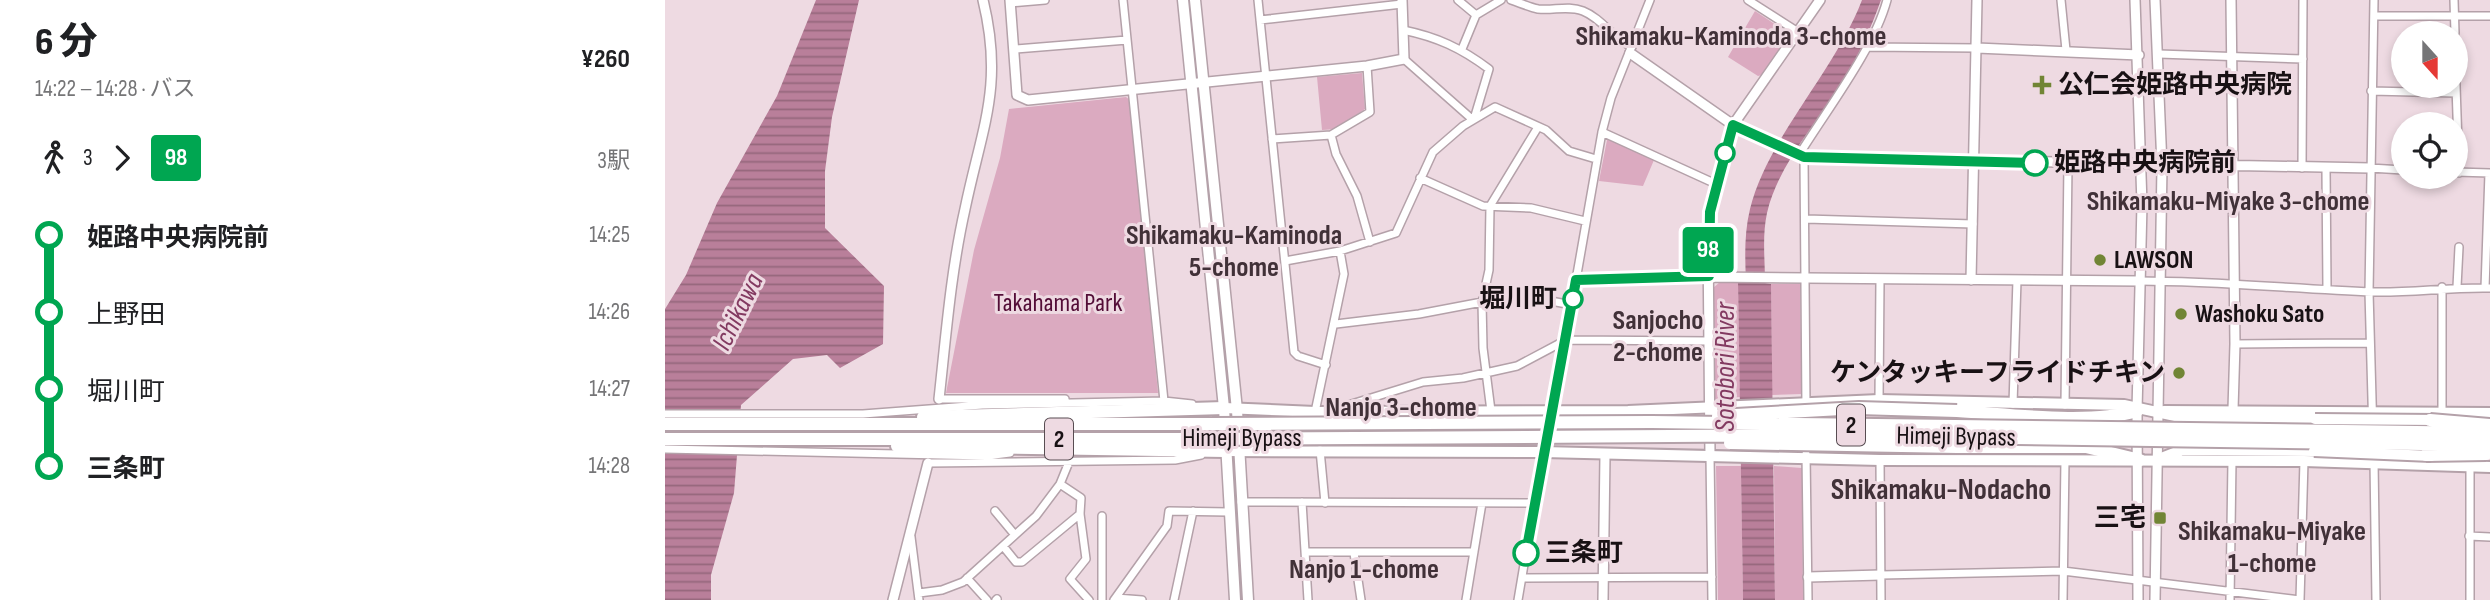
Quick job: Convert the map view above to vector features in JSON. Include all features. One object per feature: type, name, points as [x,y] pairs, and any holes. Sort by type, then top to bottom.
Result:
[{"type":"highway","points":[[665,424],[852,424],[911,417],[1230,409],[1315,412],[1553,411],[1879,400],[2013,405],[2124,405],[2137,411]]},
{"type":"highway","points":[[982,405],[1029,413]]},
{"type":"highway","points":[[1652,422],[1859,408],[2053,417],[2125,414],[2137,411],[2233,410],[2490,414]]},
{"type":"highway","points":[[2157,412],[2180,417],[2490,419]]},
{"type":"highway","name":"Himeji Bypass","points":[[911,417],[1212,424],[1652,422],[2490,433]]},
{"type":"highway","points":[[2430,420],[2490,425]]},
{"type":"highway","points":[[1701,435],[1721,443],[1783,446],[2086,447],[2140,460]]},
{"type":"highway","name":"Himeji Bypass","points":[[905,446],[1211,439],[1701,435],[2490,445]]},
{"type":"highway","points":[[665,439],[783,439],[905,446],[1045,449],[1543,452],[1879,460],[2232,460],[2374,466],[2490,467]]},
{"type":"highway","points":[[2155,460],[2182,450],[2314,451],[2490,460]]},
{"type":"highway","points":[[2426,455],[2490,454]]},
{"type":"main road","points":[[1183,0],[1230,409],[1240,450],[1248,600]]},
{"type":"main road","points":[[1195,0],[1230,409],[1225,451],[1235,600]]},
{"type":"street","points":[[983,0],[993,61],[991,108],[964,209],[939,399],[1108,400],[1125,403]]},
{"type":"street","points":[[1045,0],[1010,1],[1017,95],[1022,99],[1367,66],[1404,59]]},
{"type":"street","points":[[1123,0],[1164,401]]},
{"type":"street","points":[[1258,0],[1294,352],[1297,356],[1326,365]]},
{"type":"street","points":[[1458,0],[1476,15]]},
{"type":"street","points":[[1462,49],[1476,15],[1500,0]]},
{"type":"street","points":[[1511,0],[1539,9],[1569,7],[1584,11],[1608,27],[1621,43],[1733,125],[1802,156],[2141,166],[2391,170]]},
{"type":"street","points":[[1553,411],[1602,132],[1611,98],[1650,0]]},
{"type":"street","points":[[1748,0],[1798,32]]},
{"type":"street","points":[[1712,600],[1710,456],[1716,407],[1710,341],[1708,239],[1716,184],[1733,125],[1820,0]]},
{"type":"street","points":[[1808,600],[1806,457],[1801,401],[1806,219],[1802,156],[1866,47],[1883,15],[1887,0]]},
{"type":"street","points":[[1971,281],[1977,0]]},
{"type":"street","points":[[2061,0],[2066,50]]},
{"type":"street","points":[[2135,0],[2141,166],[2137,411],[2140,460],[2138,600]]},
{"type":"street","points":[[2155,0],[2162,166],[2155,460],[2155,600]]},
{"type":"street","points":[[2231,0],[2235,344],[2233,410]]},
{"type":"street","points":[[2302,168],[2303,0]]},
{"type":"street","points":[[2374,0],[2369,292],[2376,600]]},
{"type":"street","points":[[2454,0],[2454,21]]},
{"type":"street","points":[[1259,20],[1402,2],[1404,59],[1473,120]]},
{"type":"street","points":[[2374,16],[2490,16]]},
{"type":"street","points":[[1403,30],[1433,36],[1462,49],[1489,69],[1473,120]]},
{"type":"street","points":[[1015,49],[1127,40]]},
{"type":"street","points":[[1866,47],[2066,50],[2139,55]]},
{"type":"street","points":[[2159,54],[2303,59]]},
{"type":"street","points":[[1272,139],[1331,135],[1370,112],[1367,66]]},
{"type":"street","points":[[2371,91],[2391,91]]},
{"type":"street","points":[[1285,261],[1340,251],[1370,242],[1400,228],[1420,178],[1442,142],[1495,107],[1538,127],[1569,150],[1596,159]]},
{"type":"street","points":[[1491,411],[1483,348],[1482,302],[1489,270],[1490,206],[1538,127]]},
{"type":"street","points":[[1602,132],[1716,184]]},
{"type":"street","points":[[1331,135],[1336,154],[1357,196],[1370,242]]},
{"type":"street","points":[[2065,405],[2068,164]]},
{"type":"street","points":[[2326,168],[2327,288]]},
{"type":"street","points":[[1576,280],[1709,276],[1971,281],[2066,279],[2234,282],[2404,293],[2442,287],[2487,288],[2490,173],[2468,172]]},
{"type":"street","points":[[1420,178],[1471,203],[1531,208],[1585,221]]},
{"type":"street","points":[[1806,219],[1973,224]]},
{"type":"street","points":[[2457,287],[2459,247]]},
{"type":"street","points":[[1315,412],[1344,274],[1340,251]]},
{"type":"street","points":[[1879,400],[1880,280]]},
{"type":"street","points":[[2013,405],[2017,280]]},
{"type":"street","points":[[2442,287],[2442,412]]},
{"type":"street","points":[[1335,324],[1366,322],[1531,295],[1572,305]]},
{"type":"street","points":[[1344,412],[1345,406],[1423,382],[1517,366],[1566,341],[1710,341]]},
{"type":"street","points":[[2235,344],[2370,343]]},
{"type":"street","points":[[665,414],[852,414],[911,417],[982,405],[1164,401],[1230,409]]},
{"type":"street","points":[[2470,600],[2471,413]]},
{"type":"street","points":[[665,449],[905,446]]},
{"type":"street","points":[[1320,450],[1325,503]]},
{"type":"street","points":[[894,600],[928,463],[1175,460],[1225,451]]},
{"type":"street","points":[[1518,600],[1543,452]]},
{"type":"street","points":[[1603,600],[1605,455]]},
{"type":"street","points":[[1879,460],[1881,600]]},
{"type":"street","points":[[2063,600],[2065,460]]},
{"type":"street","points":[[2230,596],[2232,460]]},
{"type":"street","points":[[1808,578],[2063,571],[2230,596],[2300,600],[2304,461]]},
{"type":"street","points":[[911,536],[919,596],[942,590],[967,578],[1036,516],[1059,484],[1069,462]]},
{"type":"street","points":[[1059,484],[1081,498],[1080,514],[1086,559],[1070,579],[1089,600]]},
{"type":"street","points":[[1241,502],[1534,503]]},
{"type":"street","points":[[1302,502],[1308,600]]},
{"type":"street","points":[[1466,600],[1482,503]]},
{"type":"street","points":[[1115,599],[1167,526],[1169,511],[1228,512]]},
{"type":"street","points":[[1174,600],[1193,511]]},
{"type":"street","points":[[995,512],[1015,535]]},
{"type":"street","points":[[1003,545],[1016,562],[1022,562],[1080,514]]},
{"type":"street","points":[[1102,516],[1102,600]]},
{"type":"street","points":[[2469,536],[2490,537]]},
{"type":"street","points":[[1305,552],[1474,552]]},
{"type":"street","points":[[1355,553],[1361,600]]},
{"type":"street","points":[[1522,578],[1712,577]]},
{"type":"street","points":[[967,578],[987,600]]},
{"type":"street","points":[[933,600],[942,590]]},
{"type":"street","points":[[1115,599],[1142,600]]},
{"type":"green space","points":[[1755,11],[1790,34],[1762,75],[1758,76],[1728,57]]},
{"type":"green space","points":[[1362,73],[1365,109],[1337,129],[1322,130],[1317,77]]},
{"type":"green space","name":"Takahama Park","points":[[1126,97],[1130,100],[1158,393],[946,393],[974,250],[1000,158],[1009,109]]},
{"type":"green space","points":[[1611,139],[1654,160],[1643,186],[1599,181],[1607,140]]},
{"type":"green space","points":[[1720,282],[1738,283],[1740,397],[1715,399],[1713,288]]},
{"type":"green space","points":[[1771,284],[1800,284],[1802,394],[1772,395]]},
{"type":"green space","points":[[1716,466],[1741,466],[1743,600],[1718,600]]},
{"type":"green space","points":[[1774,466],[1802,468],[1803,600],[1775,600]]},
{"type":"water","name":"Ichikawa","points":[[816,0],[859,0],[832,117],[825,171],[825,228],[884,286],[883,344],[840,368],[827,355],[793,359],[741,405],[734,493],[711,575],[711,600],[665,600],[665,309],[686,275],[717,203],[777,96]]},
{"type":"water","name":"Sotobori River","points":[[1862,0],[1881,0],[1842,83],[1799,145],[1780,178],[1767,213],[1764,248],[1765,283],[1771,284],[1775,600],[1743,600],[1738,283],[1746,282],[1745,246],[1748,218],[1771,157],[1835,53]]},
{"type":"bus line","name":"98","points":[[1526,553],[1576,280],[1709,276],[1710,212],[1733,125],[1804,157],[2035,163]]},
{"type":"place","name":"公仁会姫路中央病院","points":[[2042,85]]},
{"type":"place","name":"姫路中央病院前","points":[[2035,163]]},
{"type":"place","name":"LAWSON","points":[[2100,260]]},
{"type":"place","name":"堀川町","points":[[1573,299]]},
{"type":"place","name":"Washoku Sato","points":[[2181,314]]},
{"type":"place","name":"ケンタッキーフライドチキン","points":[[2179,373]]},
{"type":"place","name":"三宅","points":[[2160,518]]},
{"type":"place","name":"三条町","points":[[1526,553]]},
{"type":"district","name":"Shikamaku-Kaminoda 3-chome","points":[[1731,36]]},
{"type":"district","name":"Shikamaku-Miyake 3-chome","points":[[2228,201]]},
{"type":"district","name":"Shikamaku-Kaminoda 5-chome","points":[[1234,251]]},
{"type":"district","name":"Sanjocho 2-chome","points":[[1658,336]]},
{"type":"district","name":"Nanjo 3-chome","points":[[1401,407]]},
{"type":"district","name":"Shikamaku-Nodacho","points":[[1941,490]]},
{"type":"district","name":"Shikamaku-Miyake 1-chome","points":[[2272,547]]},
{"type":"district","name":"Nanjo 1-chome","points":[[1364,569]]}]
